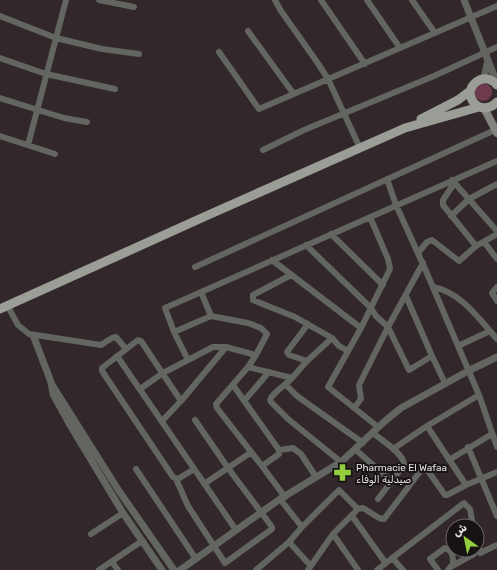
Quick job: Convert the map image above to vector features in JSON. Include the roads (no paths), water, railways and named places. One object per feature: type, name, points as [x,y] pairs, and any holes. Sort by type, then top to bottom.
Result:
[{"type":"main road","points":[[4,307],[405,128],[458,100],[470,91],[471,87],[476,81],[484,78],[496,82]]},
{"type":"main road","points":[[470,91],[472,100],[481,107],[496,132]]},
{"type":"main road","points":[[405,128],[481,107],[491,107],[497,102]]},
{"type":"street","points":[[28,145],[66,0]]},
{"type":"street","points":[[99,0],[134,7]]},
{"type":"street","points":[[275,0],[328,79],[360,148]]},
{"type":"street","points":[[321,0],[365,64]]},
{"type":"street","points":[[367,0],[400,48]]},
{"type":"street","points":[[412,0],[435,33]]},
{"type":"street","points":[[464,2],[496,82]]},
{"type":"street","points":[[219,52],[259,109],[497,6]]},
{"type":"street","points":[[0,16],[56,38],[102,49],[139,54]]},
{"type":"street","points":[[248,31],[293,93]]},
{"type":"street","points":[[263,150],[304,130],[434,76],[497,47]]},
{"type":"street","points":[[0,58],[46,74],[115,89]]},
{"type":"street","points":[[484,78],[488,60]]},
{"type":"street","points":[[0,98],[64,118],[87,122]]},
{"type":"street","points":[[195,267],[387,179],[496,132]]},
{"type":"street","points":[[0,136],[55,154]]},
{"type":"street","points":[[188,360],[174,332],[165,308],[396,205],[453,182],[497,161]]},
{"type":"street","points":[[387,179],[396,205],[423,263],[479,395],[492,434],[496,440],[497,447]]},
{"type":"street","points":[[418,253],[428,242],[432,240],[459,261],[476,246],[497,233],[469,198],[453,182]]},
{"type":"street","points":[[453,182],[442,202],[443,207],[476,246]]},
{"type":"street","points":[[451,216],[469,198],[497,184]]},
{"type":"street","points":[[370,217],[390,264],[390,269],[361,328],[328,387],[378,427]]},
{"type":"street","points":[[331,234],[382,285]]},
{"type":"street","points":[[484,242],[497,259]]},
{"type":"street","points":[[306,245],[371,308],[376,316],[388,327],[409,370],[432,356]]},
{"type":"street","points":[[272,260],[361,328]]},
{"type":"street","points":[[354,408],[361,399],[359,385],[388,327],[423,263]]},
{"type":"street","points":[[291,274],[253,295],[253,300],[295,317],[332,338],[339,346],[348,351]]},
{"type":"street","points":[[433,287],[439,288],[456,297],[472,311],[497,339]]},
{"type":"street","points":[[497,287],[492,293],[497,301]]},
{"type":"street","points":[[201,292],[211,316]]},
{"type":"street","points":[[406,296],[445,383]]},
{"type":"street","points":[[4,307],[18,325],[29,334],[99,344],[116,337],[126,349]]},
{"type":"street","points":[[174,332],[211,316],[248,323],[264,330],[267,336],[256,355],[248,367],[218,401],[217,406],[250,453],[262,466],[302,527]]},
{"type":"street","points":[[307,361],[290,355],[287,352],[308,324]]},
{"type":"street","points":[[458,346],[490,331]]},
{"type":"street","points":[[33,335],[51,382],[53,394],[70,425],[123,513],[162,570]]},
{"type":"street","points":[[332,338],[307,361],[286,385],[271,397],[271,402],[288,419],[341,462]]},
{"type":"street","points":[[181,401],[141,341],[138,340],[102,368],[102,371],[139,427],[176,479],[188,506],[223,562],[226,563],[271,530],[272,527],[228,468],[195,420]]},
{"type":"street","points":[[140,389],[163,373],[213,347],[226,347],[256,355]]},
{"type":"street","points":[[162,421],[181,401],[226,347]]},
{"type":"street","points":[[117,356],[236,530]]},
{"type":"street","points":[[180,570],[282,498],[341,462],[356,450],[378,427],[402,408],[445,383],[497,357]]},
{"type":"street","points":[[248,367],[292,378]]},
{"type":"street","points":[[244,401],[269,372]]},
{"type":"street","points":[[51,382],[115,485],[174,570]]},
{"type":"street","points":[[233,385],[279,450]]},
{"type":"street","points":[[286,385],[298,396],[363,443]]},
{"type":"street","points":[[393,449],[427,426],[479,395]]},
{"type":"street","points":[[427,426],[466,485]]},
{"type":"street","points":[[373,433],[393,449],[402,458],[404,463],[378,499]]},
{"type":"street","points":[[449,460],[468,447],[492,434]]},
{"type":"street","points":[[468,447],[497,516]]},
{"type":"street","points":[[279,450],[293,448],[301,454],[316,477]]},
{"type":"street","points":[[262,466],[279,454],[279,450]]},
{"type":"street","points":[[356,450],[391,481]]},
{"type":"street","points":[[204,484],[250,453]]},
{"type":"street","points":[[176,479],[194,469]]},
{"type":"street","points":[[289,542],[308,569],[333,534],[358,509],[363,508],[379,518],[384,519],[422,469],[426,469],[445,495],[497,472]]},
{"type":"street","points":[[136,470],[196,559]]},
{"type":"street","points":[[256,570],[289,542],[339,490],[358,509]]},
{"type":"street","points":[[376,570],[464,503],[470,510],[472,518]]},
{"type":"street","points":[[91,534],[123,513]]},
{"type":"street","points":[[352,516],[388,561]]},
{"type":"street","points":[[333,534],[358,570]]},
{"type":"street","points":[[99,570],[142,541]]},
{"type":"street","points":[[485,550],[497,544]]},
{"type":"street","points":[[438,570],[430,559],[443,549],[447,549],[452,553],[450,568]]},
{"type":"street","points":[[450,568],[467,558]]},
{"type":"street","points":[[388,561],[394,560],[403,570]]},
{"type":"street","points":[[112,562],[118,570]]},
{"type":"place","name":"Pharmacie El Wafaa صيدلية الوفاء","points":[[343,473]]}]
